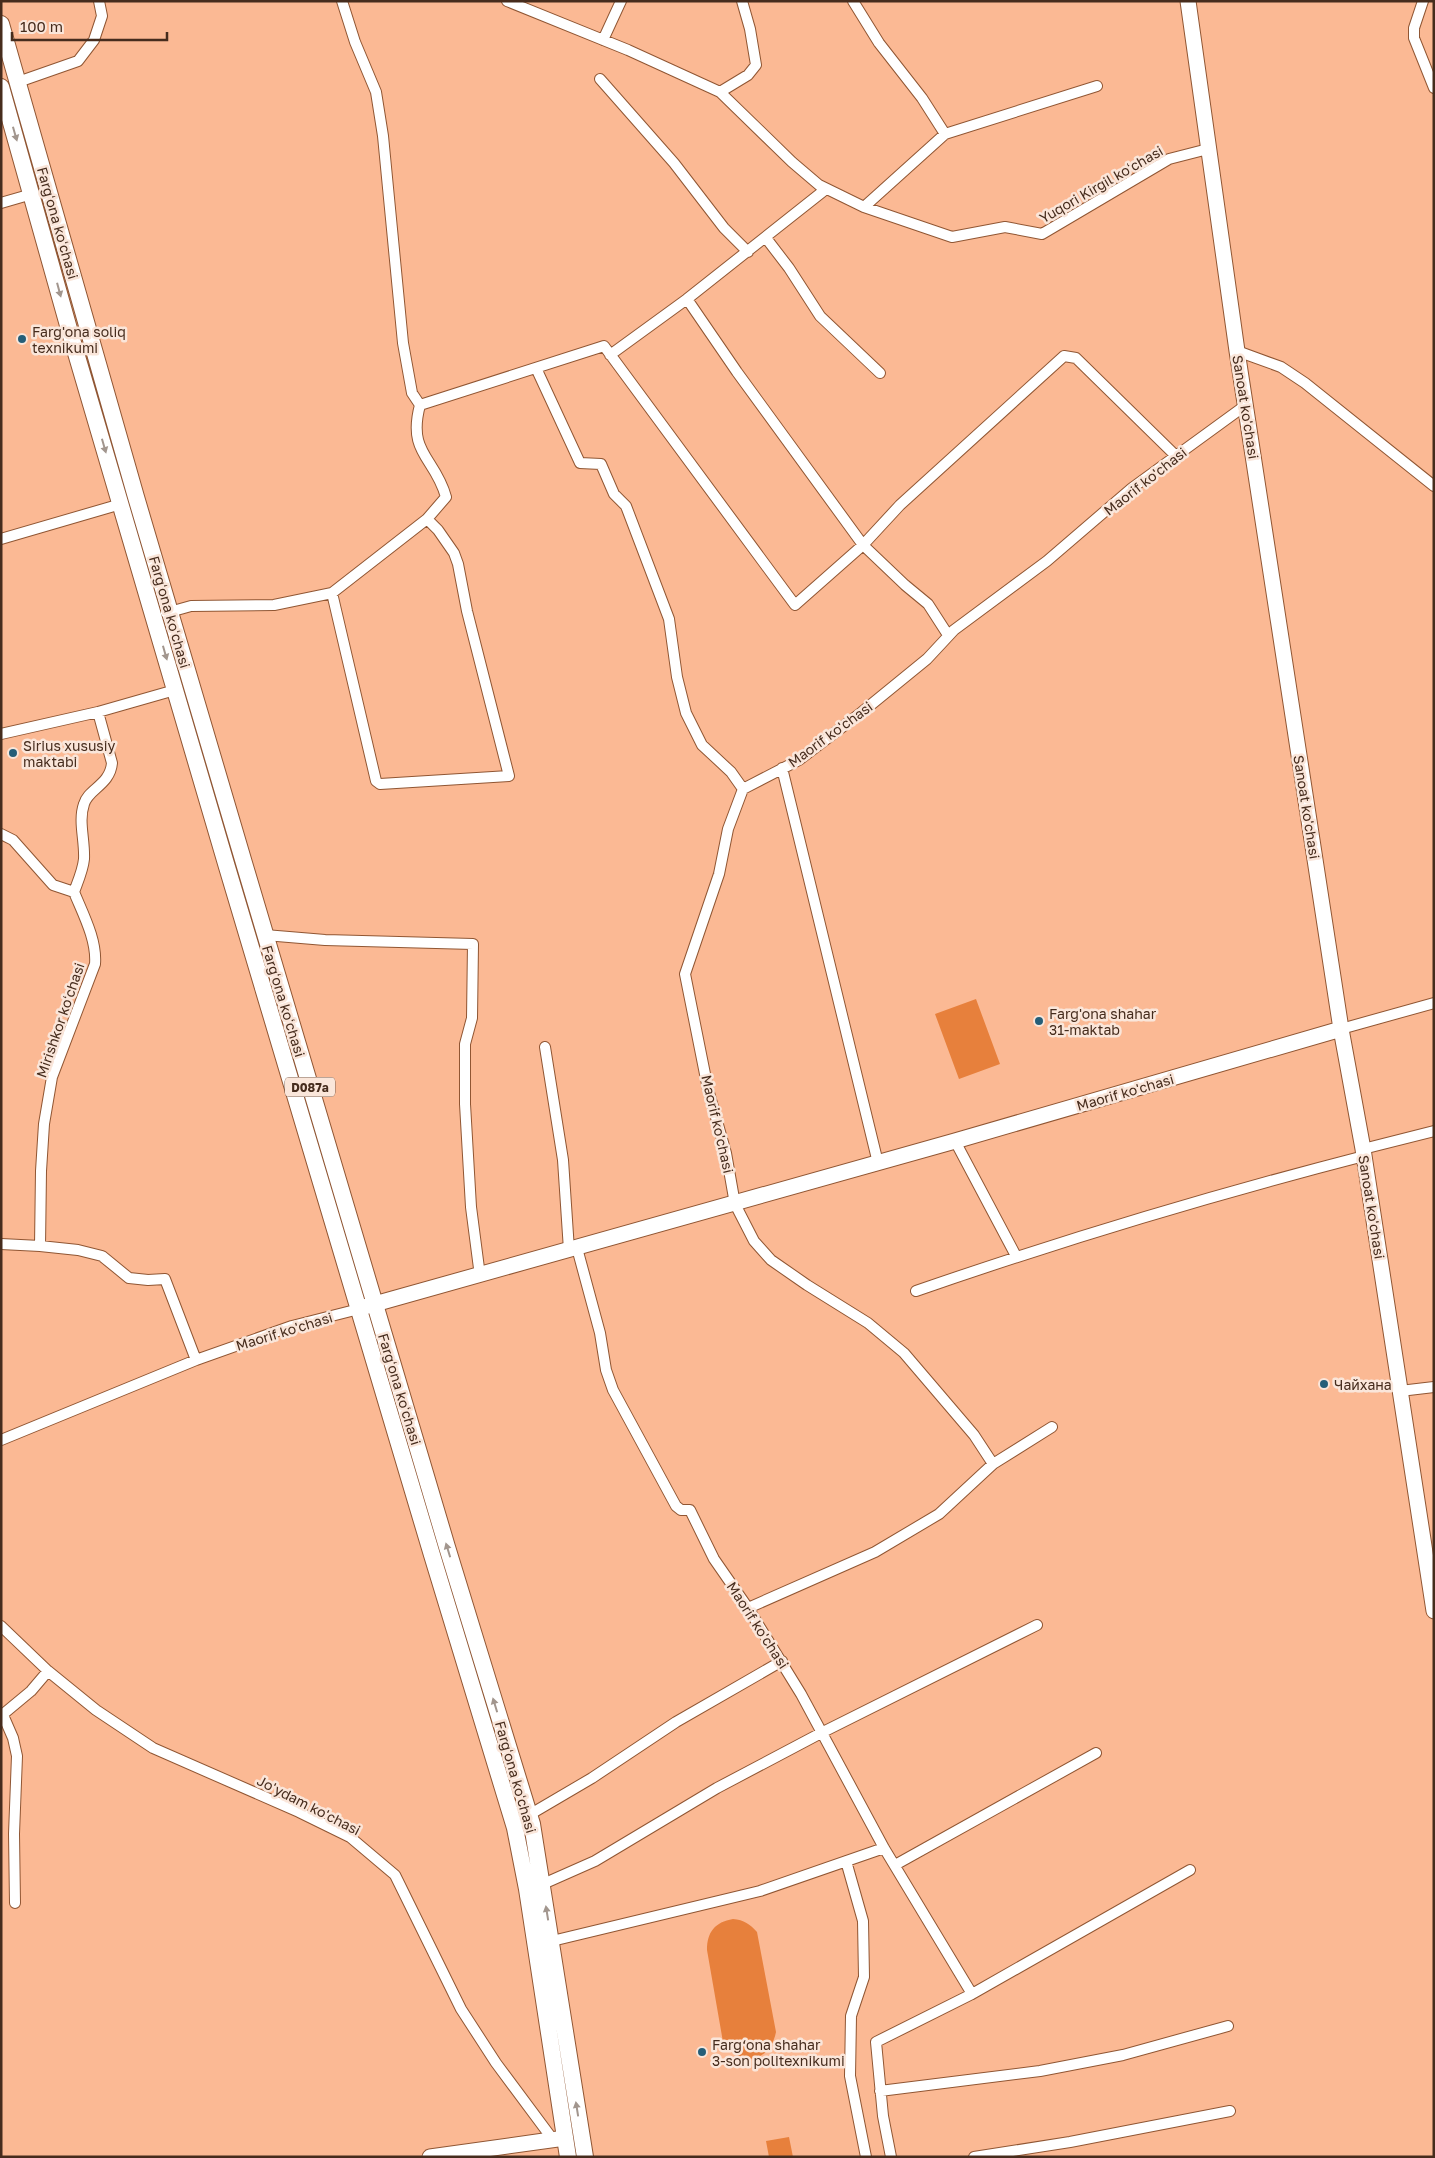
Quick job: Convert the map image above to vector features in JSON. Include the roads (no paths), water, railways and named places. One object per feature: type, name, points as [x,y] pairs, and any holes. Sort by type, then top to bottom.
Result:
[{"type":"main road","name":"Sanoat ko'chasi","points":[[1188,1],[1237,351],[1341,1029],[1364,1152],[1434,1611]]},
{"type":"main road","name":"Fargʻona koʻchasi","points":[[1,24],[66,252],[162,614],[176,690],[515,1828],[527,1889],[560,2140],[568,2157]]},
{"type":"main road","name":"Fargʻona koʻchasi","points":[[1,87],[121,504],[162,614],[265,935],[529,1815],[543,1884],[585,2157]]},
{"type":"main road","points":[[50,256],[66,252]]},
{"type":"main road","name":"Maorif ko'chasi","points":[[359,1309],[878,1163],[1341,1029]]},
{"type":"main road","points":[[430,2157],[560,2140]]},
{"type":"street","points":[[18,82],[78,61],[94,40],[102,16],[98,1]]},
{"type":"street","points":[[162,614],[191,606],[212,604],[274,605],[332,593],[427,519],[446,497],[443,486],[417,442],[415,423],[420,406],[412,393],[403,344],[383,136],[376,92],[355,42],[342,1]]},
{"type":"street","name":"Yuqori Kirgil koʻchasi","points":[[507,1],[603,40],[720,92],[792,162],[819,185],[864,207],[952,237],[1005,227],[1042,234],[1168,159],[1208,149]]},
{"type":"street","points":[[603,40],[622,1]]},
{"type":"street","points":[[720,92],[748,75],[756,65],[750,29],[742,1]]},
{"type":"street","points":[[853,1],[879,43],[922,98],[945,134]]},
{"type":"street","points":[[1423,1],[1414,28],[1414,38],[1434,88]]},
{"type":"street","points":[[600,79],[674,163],[724,228],[748,252]]},
{"type":"street","points":[[864,207],[945,134],[1097,86]]},
{"type":"street","points":[[610,355],[687,299],[826,189]]},
{"type":"street","points":[[1,203],[32,194]]},
{"type":"street","points":[[766,238],[789,268],[820,316],[880,373]]},
{"type":"street","points":[[687,299],[737,372],[863,545],[904,585],[928,604],[948,635]]},
{"type":"street","points":[[420,406],[604,346],[795,606],[863,545],[908,498],[1064,356],[1076,358],[1176,456]]},
{"type":"street","points":[[1237,351],[1281,367],[1305,383],[1434,486]]},
{"type":"street","points":[[536,368],[580,463],[601,464],[614,494],[626,506],[669,619],[677,677],[686,713],[702,745],[731,772],[743,789]]},
{"type":"street","name":"Maorif ko'chasi","points":[[734,1204],[726,1153],[708,1089],[685,974],[719,874],[728,829],[743,789],[798,760],[862,712],[927,659],[948,635],[1047,560],[1132,488],[1246,405]]},
{"type":"street","points":[[1,539],[121,504]]},
{"type":"street","points":[[332,593],[376,781],[380,784],[509,776],[469,620],[458,564],[454,553],[438,530],[427,519]]},
{"type":"street","points":[[1,734],[98,712],[176,690]]},
{"type":"street","points":[[1,834],[13,840],[53,885],[74,892],[83,868],[81,812],[84,800],[99,788],[111,772],[112,763],[98,712]]},
{"type":"street","points":[[782,768],[878,1163]]},
{"type":"street","name":"Mirishkor koʻchasi","points":[[40,1246],[44,1124],[52,1077],[95,964],[95,955],[86,921],[74,892]]},
{"type":"street","points":[[265,935],[325,940],[473,944],[472,1018],[465,1044],[465,1104],[471,1207],[480,1276]]},
{"type":"street","points":[[1341,1029],[1434,1003]]},
{"type":"street","points":[[545,1047],[563,1160],[573,1249]]},
{"type":"street","points":[[916,1292],[1016,1256],[1296,1174],[1434,1131]]},
{"type":"street","points":[[955,1141],[1016,1256]]},
{"type":"street","points":[[734,1204],[754,1241],[771,1260],[868,1323],[904,1353],[974,1435],[993,1464]]},
{"type":"street","points":[[1,1244],[78,1250],[102,1256],[129,1278],[165,1279],[196,1360]]},
{"type":"street","name":"Maorif ko'chasi","points":[[573,1249],[600,1333],[606,1370],[613,1390],[676,1506],[681,1510],[690,1510],[714,1559],[782,1662],[823,1732],[894,1866],[972,1994]]},
{"type":"street","name":"Maorif ko'chasi","points":[[1,1440],[196,1360],[292,1326],[359,1309]]},
{"type":"street","points":[[1400,1391],[1434,1387]]},
{"type":"street","points":[[748,1608],[875,1552],[939,1514],[993,1464],[1052,1427]]},
{"type":"street","name":"Jo'ydam ko'chasi","points":[[1,1626],[48,1671],[96,1710],[153,1748],[299,1812],[350,1837],[396,1875],[461,2009],[496,2062],[560,2140]]},
{"type":"street","points":[[543,1884],[595,1861],[717,1788],[823,1732],[1037,1626]]},
{"type":"street","points":[[529,1815],[592,1778],[676,1722],[782,1662]]},
{"type":"street","points":[[15,1903],[14,1826],[17,1756],[13,1738],[2,1716],[48,1671]]},
{"type":"street","points":[[894,1866],[1096,1753]]},
{"type":"street","points":[[552,1941],[760,1891],[884,1848]]},
{"type":"street","points":[[846,1861],[863,1921],[864,1977],[851,2016],[850,2076],[866,2157]]},
{"type":"street","points":[[891,2157],[880,2091],[876,2042],[972,1994],[1190,1870]]},
{"type":"street","points":[[880,2091],[1040,2071],[1123,2055],[1228,2026]]},
{"type":"street","points":[[974,2157],[1070,2142],[1230,2111]]},
{"type":"place","name":"Farg'ona soliq texnikumi","points":[[22,339]]},
{"type":"place","name":"Sirius xususiy maktabi","points":[[13,753]]},
{"type":"place","name":"Farg'ona shahar 31-maktab","points":[[1039,1021]]},
{"type":"place","name":"Чайхана","points":[[1324,1384]]},
{"type":"place","name":"Farg‘ona shahar 3-son politexnikumi","points":[[702,2052]]}]
